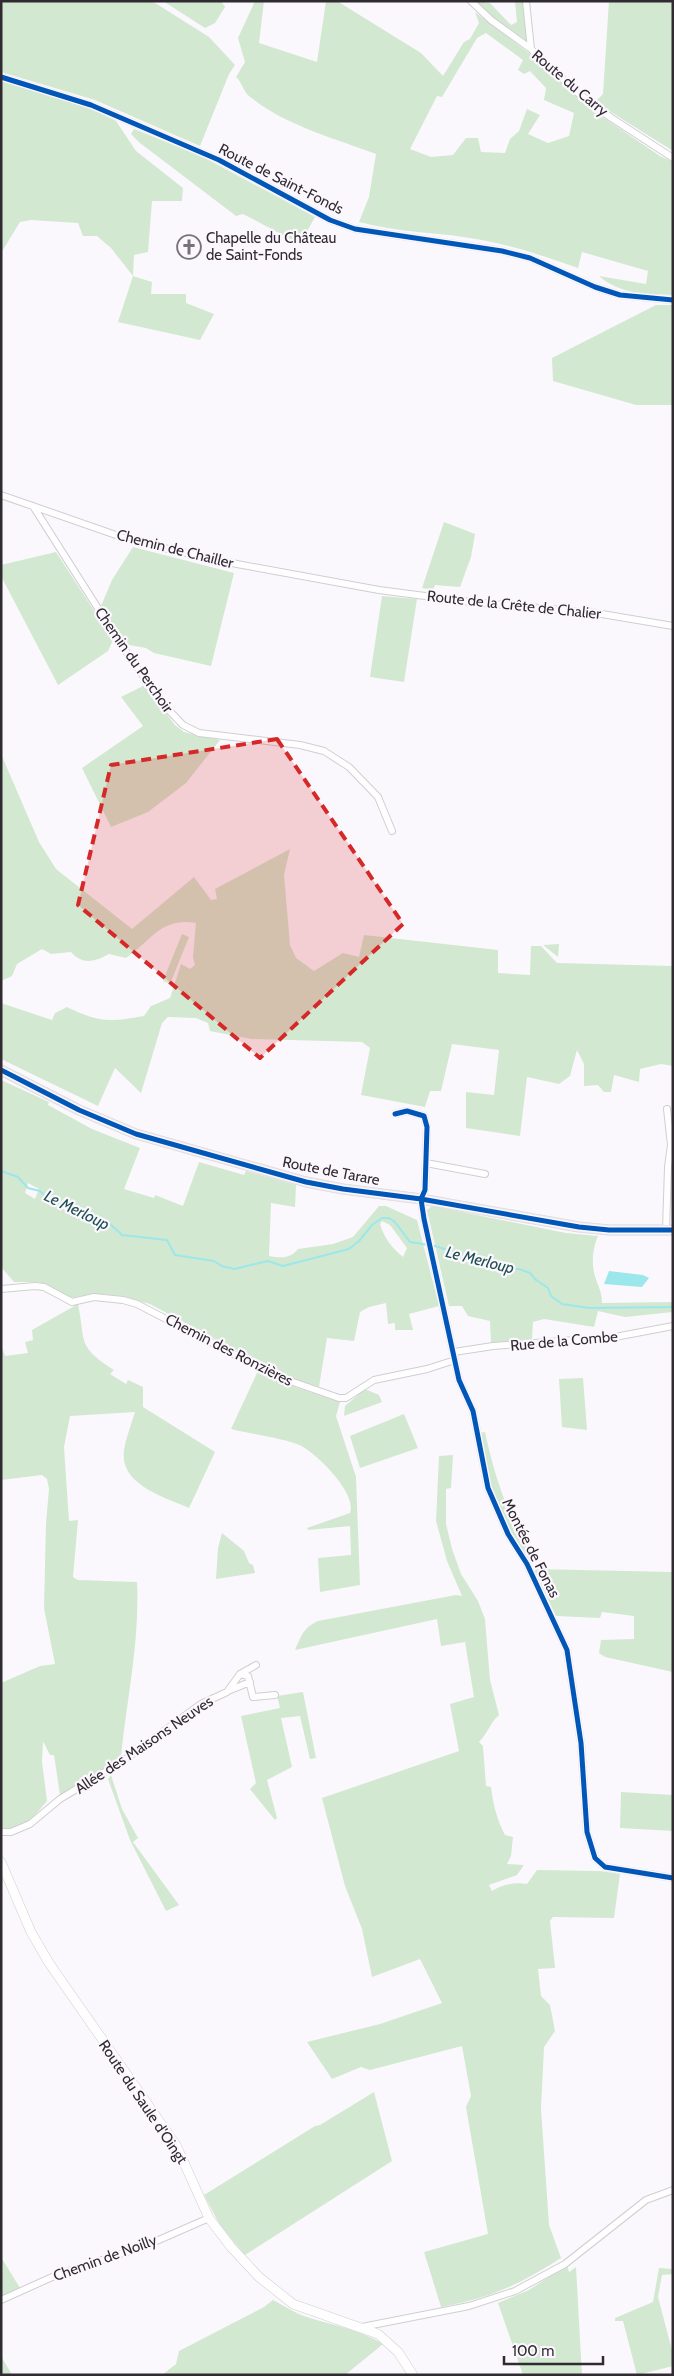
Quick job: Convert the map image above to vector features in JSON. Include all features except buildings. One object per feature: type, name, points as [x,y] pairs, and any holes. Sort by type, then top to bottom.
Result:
[{"type":"main road","name":"Route de Tarare","points":[[1,1070],[79,1110],[136,1134],[306,1182],[421,1199],[579,1227],[609,1230],[670,1230]]},
{"type":"street","name":"Route du Carry","points":[[471,1],[491,20],[531,50],[574,90],[610,117],[673,158]]},
{"type":"street","points":[[526,1],[531,50]]},
{"type":"street","name":"Route de Saint-Fonds","points":[[1,77],[91,104],[219,160],[330,220],[355,229],[502,251],[530,258],[594,288],[620,295],[673,300]]},
{"type":"street","name":"Chemin de Chailler","points":[[1,495],[136,542],[354,586]]},
{"type":"street","name":"Chemin du Perchoir","points":[[32,506],[120,643],[164,705],[183,726],[199,733],[300,745],[324,751],[349,767],[378,797],[392,831]]},
{"type":"street","name":"Route de la Crête de Chalier","points":[[354,586],[471,602],[596,612],[673,626]]},
{"type":"street","points":[[667,1109],[671,1145],[668,1167],[670,1230]]},
{"type":"street","name":"Montée de Fonas","points":[[395,1114],[407,1111],[424,1116],[426,1127],[426,1163],[425,1190],[421,1199],[427,1238],[462,1390],[472,1412],[488,1488],[508,1534],[527,1564],[567,1650],[581,1743],[584,1807],[591,1849],[599,1864],[605,1867],[673,1878]]},
{"type":"street","points":[[426,1163],[485,1174]]},
{"type":"street","name":"Chemin des Ronzières","points":[[1,1289],[35,1286],[44,1287],[72,1302],[94,1297],[123,1300],[137,1304],[276,1376],[339,1398],[346,1398],[374,1380],[427,1369],[455,1360]]},
{"type":"street","name":"Rue de la Combe","points":[[454,1352],[493,1346],[615,1337],[673,1326]]},
{"type":"street","name":"Allée des Maisons Neuves","points":[[1,1832],[11,1832],[30,1824],[60,1799],[123,1761],[201,1704],[227,1692],[240,1674],[256,1665]]},
{"type":"street","points":[[240,1674],[248,1676],[253,1697],[275,1695]]},
{"type":"street","points":[[227,1692],[250,1682]]},
{"type":"street","name":"Route du Saule d'Oingt","points":[[1,1862],[36,1940],[57,1975],[176,2145],[209,2218],[231,2247],[275,2291],[293,2304],[310,2312],[362,2327],[378,2334],[389,2343],[413,2375]]},
{"type":"street","points":[[362,2327],[469,2306],[515,2291],[543,2278],[565,2264],[646,2200],[673,2190]]},
{"type":"street","name":"Chemin de Noilly","points":[[1,2300],[59,2274],[144,2246],[209,2218]]},
{"type":"highlighted area","points":[[277,739],[403,924],[260,1058],[78,905],[111,765]]},
{"type":"green space","points":[[1,1],[152,1],[209,37],[235,65],[229,74],[200,146],[95,100],[1,72]]},
{"type":"green space","points":[[163,1],[221,1],[225,7],[215,23],[205,28]]},
{"type":"green space","points":[[255,1],[264,1],[259,43],[317,62],[326,1],[337,1],[421,53],[443,76],[464,42],[470,39],[479,23],[475,12],[530,54],[591,109],[660,156],[673,162],[673,295],[634,292],[615,286],[599,276],[646,284],[648,271],[582,252],[578,268],[494,242],[374,226],[359,222],[369,197],[376,154],[293,123],[249,96],[236,77],[245,62],[238,38]],"holes":[[[486,33],[523,60],[518,70],[524,74],[530,71],[546,88],[544,100],[574,113],[569,136],[548,143],[528,134],[540,115],[527,109],[519,131],[510,139],[505,153],[481,152],[478,138],[466,138],[453,155],[431,157],[410,149],[437,96],[442,97],[477,38]]]},
{"type":"green space","points":[[475,1],[490,3],[511,25],[517,22],[515,1],[523,1],[527,42],[524,42],[491,18]]},
{"type":"green space","points":[[609,1],[673,1],[673,151],[595,102],[603,94]]},
{"type":"green space","points":[[1,80],[91,108],[116,121],[136,151],[183,188],[182,201],[152,201],[148,252],[134,255],[133,276],[111,248],[97,236],[83,236],[78,223],[31,220],[20,222],[1,253]]},
{"type":"green space","points":[[134,129],[203,157],[315,217],[300,244],[243,214],[236,216],[140,143],[131,134]]},
{"type":"green space","points":[[133,276],[152,282],[151,294],[186,294],[186,303],[214,314],[200,340],[118,322]]},
{"type":"green space","points":[[656,305],[673,305],[673,405],[636,405],[553,381],[552,358]]},
{"type":"green space","points":[[444,522],[475,534],[471,557],[460,587],[435,585],[433,590],[422,588]]},
{"type":"green space","points":[[133,547],[234,573],[211,666],[154,653],[146,648],[124,644],[101,606],[112,580]]},
{"type":"green space","points":[[56,552],[113,640],[108,651],[58,685],[1,576],[1,565]]},
{"type":"green space","points":[[382,596],[417,599],[404,682],[370,677]]},
{"type":"green space","points":[[145,685],[175,725],[184,732],[220,740],[186,783],[148,812],[111,827],[82,768],[143,726],[121,697]]},
{"type":"green space","points":[[1,754],[39,842],[56,869],[132,929],[194,877],[211,900],[217,899],[215,889],[290,849],[284,875],[290,945],[296,958],[314,971],[343,953],[359,957],[364,935],[498,950],[498,973],[530,975],[531,946],[541,946],[557,963],[673,966],[673,1066],[661,1064],[640,1069],[639,1082],[614,1075],[611,1092],[604,1092],[598,1085],[584,1086],[584,1064],[577,1050],[570,1076],[559,1084],[527,1077],[520,1136],[466,1128],[466,1092],[494,1095],[499,1050],[452,1044],[441,1091],[430,1091],[425,1107],[361,1095],[370,1048],[362,1042],[251,1039],[210,1031],[208,1023],[196,1018],[168,1017],[162,1023],[141,1093],[115,1068],[98,1106],[1,1059],[1,1003],[52,1020],[55,1013],[67,1007],[88,1016],[105,1020],[144,1016],[151,1006],[170,998],[181,964],[190,969],[195,965],[193,957],[196,923],[184,922],[165,927],[126,958],[109,954],[89,961],[80,959],[71,952],[51,954],[42,949],[17,964],[12,976],[1,981]]},
{"type":"green space","points":[[182,934],[189,937],[170,984],[163,981]]},
{"type":"green space","points":[[559,944],[558,957],[543,945]]},
{"type":"green space","points":[[1,1080],[49,1102],[48,1105],[92,1129],[140,1148],[124,1189],[154,1198],[155,1195],[183,1206],[199,1162],[244,1175],[246,1171],[296,1185],[295,1207],[271,1203],[269,1256],[285,1257],[292,1255],[298,1249],[333,1244],[353,1237],[379,1206],[386,1206],[417,1220],[439,1306],[409,1314],[413,1330],[395,1330],[395,1323],[388,1324],[386,1303],[369,1307],[360,1312],[354,1341],[327,1338],[319,1387],[286,1377],[150,1304],[104,1294],[91,1294],[70,1298],[39,1282],[14,1282],[1,1267]],"holes":[[[28,1183],[39,1189],[35,1199],[25,1193]],[[382,1221],[390,1225],[407,1248],[403,1257],[386,1238],[380,1224]]]},
{"type":"green space","points":[[432,1206],[566,1233],[598,1236],[594,1250],[593,1266],[601,1292],[602,1303],[673,1302],[673,1312],[625,1317],[598,1311],[594,1327],[544,1319],[533,1322],[532,1339],[491,1343],[490,1321],[468,1316],[462,1306],[449,1306],[427,1210]]},
{"type":"green space","points":[[78,1304],[85,1343],[94,1355],[114,1370],[110,1374],[126,1384],[128,1380],[143,1387],[143,1407],[215,1452],[189,1508],[146,1488],[136,1481],[129,1472],[124,1462],[124,1450],[135,1412],[70,1416],[64,1447],[69,1521],[78,1520],[73,1577],[78,1580],[137,1582],[137,1626],[121,1756],[95,1775],[60,1795],[54,1755],[50,1755],[43,1741],[42,1762],[47,1801],[33,1817],[22,1825],[1,1828],[1,1683],[40,1666],[55,1664],[44,1608],[46,1523],[49,1489],[47,1479],[42,1475],[1,1480],[1,1345],[5,1356],[28,1353],[25,1342],[33,1340],[32,1330]]},
{"type":"green space","points":[[258,1371],[292,1386],[340,1402],[336,1416],[356,1477],[360,1585],[320,1592],[318,1558],[351,1555],[350,1526],[308,1530],[307,1528],[350,1513],[351,1505],[348,1496],[336,1477],[310,1452],[298,1444],[231,1429]]},
{"type":"green space","points":[[583,1378],[587,1430],[562,1427],[559,1379]]},
{"type":"green space","points":[[365,1389],[379,1395],[382,1402],[344,1416],[345,1406]]},
{"type":"green space","points":[[404,1414],[418,1448],[360,1468],[350,1436]]},
{"type":"green space","points":[[485,1432],[493,1466],[504,1499],[518,1531],[537,1561],[529,1562],[511,1533],[491,1490],[480,1433]]},
{"type":"green space","points":[[453,1455],[451,1488],[446,1489],[446,1524],[461,1574],[478,1601],[485,1619],[490,1680],[499,1715],[479,1742],[483,1746],[486,1786],[491,1787],[496,1812],[505,1835],[513,1837],[511,1856],[507,1864],[524,1865],[517,1875],[489,1885],[492,1891],[509,1884],[527,1884],[537,1870],[600,1871],[620,1874],[614,1918],[553,1917],[550,1921],[555,1968],[538,1969],[541,1996],[550,2005],[555,2031],[544,2047],[541,2109],[549,2225],[561,2258],[504,2289],[475,2299],[441,2307],[424,2252],[488,2234],[466,2107],[471,2096],[462,2046],[370,2070],[361,2067],[332,2079],[307,2042],[380,2024],[442,2003],[420,1959],[372,1977],[362,1929],[345,1886],[322,1798],[459,1751],[450,1704],[474,1697],[465,1642],[441,1646],[437,1619],[295,1650],[306,1629],[318,1621],[456,1595],[462,1596],[447,1561],[436,1521],[439,1456]]},
{"type":"green space","points":[[222,1533],[244,1551],[249,1563],[253,1565],[255,1573],[216,1579],[218,1548]]},
{"type":"green space","points":[[534,1569],[673,1572],[673,1672],[605,1657],[599,1653],[601,1640],[634,1639],[634,1616],[602,1612],[600,1618],[556,1616]]},
{"type":"green space","points":[[303,1692],[316,1758],[310,1759],[300,1716],[281,1718],[292,1767],[267,1780],[277,1818],[275,1820],[250,1789],[256,1783],[241,1716],[280,1708],[277,1696]]},
{"type":"green space","points":[[111,1775],[122,1809],[138,1838],[133,1842],[179,1905],[166,1911],[130,1840],[108,1779]]},
{"type":"green space","points":[[621,1792],[673,1795],[673,1831],[620,1828]]},
{"type":"green space","points":[[374,2092],[392,2161],[245,2255],[221,2227],[204,2195]]},
{"type":"green space","points":[[1,2257],[20,2288],[1,2297]]},
{"type":"green space","points":[[567,2265],[569,2272],[576,2267],[582,2375],[523,2375],[498,2303],[529,2290]]},
{"type":"green space","points":[[659,2268],[673,2269],[673,2274],[662,2275],[658,2297],[673,2354],[673,2366],[637,2375],[623,2321],[615,2321],[615,2318],[653,2302]]},
{"type":"green space","points":[[273,2300],[301,2315],[353,2330],[383,2344],[345,2375],[162,2375],[176,2364],[179,2351],[264,2307]]},
{"type":"green space","points":[[1,2356],[11,2373],[12,2375],[1,2375]]},
{"type":"water","points":[[609,1271],[643,1275],[649,1278],[642,1287],[604,1284]]},
{"type":"waterway","name":"Le Merloup","points":[[1,1171],[18,1177],[28,1188],[40,1191],[51,1201],[67,1208],[84,1210],[108,1222],[122,1235],[167,1240],[175,1255],[214,1261],[222,1266],[234,1269],[268,1261],[283,1266],[349,1249],[359,1241],[372,1225],[382,1218],[389,1218],[395,1222],[410,1242],[435,1246],[505,1268],[519,1269],[530,1273],[536,1280],[548,1288],[551,1296],[562,1304],[589,1308],[673,1307]]},
{"type":"cycle path","points":[[1,77],[91,105],[219,160],[330,220],[355,229],[502,251],[530,258],[595,287],[620,295],[673,300]]},
{"type":"cycle path","points":[[1,1070],[79,1110],[136,1134],[306,1182],[343,1189],[421,1199],[579,1227],[609,1230],[673,1230]]},
{"type":"cycle path","points":[[395,1114],[407,1111],[424,1116],[427,1127],[425,1190],[421,1199],[459,1380],[473,1411],[488,1488],[508,1534],[527,1564],[567,1650],[581,1743],[587,1832],[595,1858],[605,1867],[673,1878]]},
{"type":"place","name":"Chapelle du Château de Saint-Fonds","points":[[189,247]]}]
